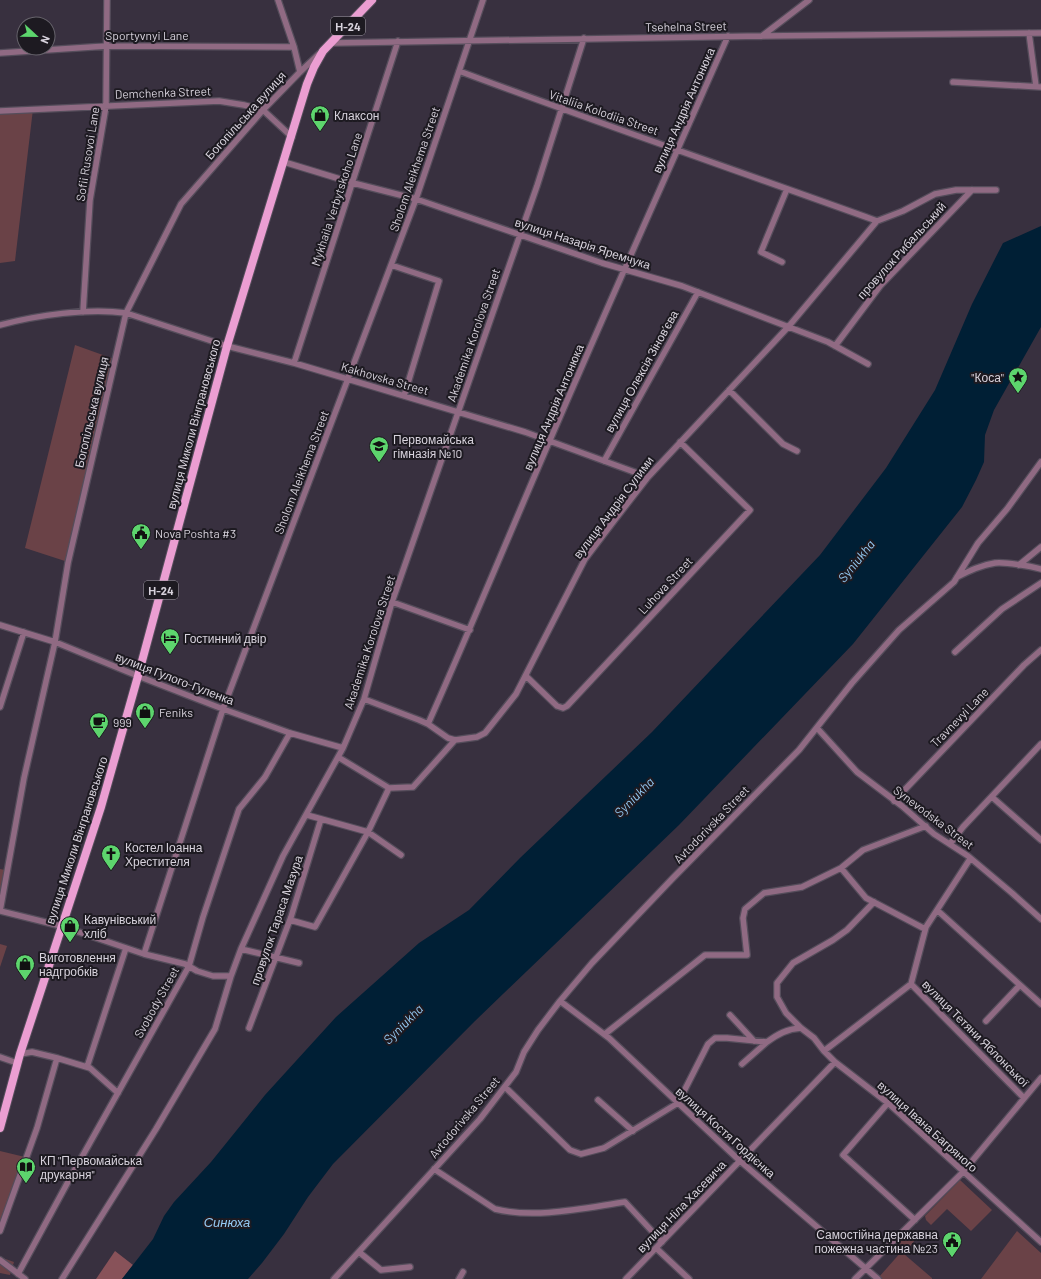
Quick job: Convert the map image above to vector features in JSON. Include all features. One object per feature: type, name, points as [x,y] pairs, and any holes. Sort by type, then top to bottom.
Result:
[{"type":"main road","name":"Богопільська вулиця","points":[[322,52],[372,0]]},
{"type":"main road","name":"вулиця Миколи Вінграновського","points":[[0,1128],[17,1063],[101,807],[227,346],[314,67],[322,52]]},
{"type":"street","name":"Sofii Rusovoi Lane","points":[[83,312],[90,200],[106,106],[107,0]]},
{"type":"street","points":[[278,0],[294,48],[300,72]]},
{"type":"street","name":"Sholom Aleikhema Street","points":[[144,954],[223,709],[416,199],[483,0]]},
{"type":"street","points":[[762,36],[809,0]]},
{"type":"street","points":[[953,82],[1038,86],[1029,33]]},
{"type":"street","name":"Tsehelna Street","points":[[332,43],[584,38],[1041,33]]},
{"type":"street","name":"вулиця Андрія Антонюка","points":[[428,724],[625,269],[728,36]]},
{"type":"street","name":"Akademika Korolova Street","points":[[62,1279],[156,1129],[215,1029],[241,949],[283,856],[343,748],[364,699],[392,602],[520,235],[584,38]]},
{"type":"street","name":"Mykhaila Verbytskoho Lane","points":[[294,363],[398,41]]},
{"type":"street","name":"Sportyvnyi Lane","points":[[0,53],[107,46],[294,48]]},
{"type":"street","name":"Богопільська вулиця","points":[[0,911],[24,778],[55,642],[68,563],[126,313],[181,204],[263,110],[322,52]]},
{"type":"street","name":"Vitaliia Kolodiia Street","points":[[460,71],[561,110],[877,221]]},
{"type":"street","name":"Demchenka Street","points":[[0,111],[219,101],[263,110],[292,137]]},
{"type":"street","name":"вулиця Назарія Яремчука","points":[[284,162],[353,183],[416,199],[520,235],[682,286],[789,326],[835,346],[868,364]]},
{"type":"street","points":[[782,262],[761,252],[787,189]]},
{"type":"street","name":"вулиця Андрія Сулими","points":[[455,740],[477,737],[485,733],[516,694],[585,559],[648,477],[789,326],[877,221],[903,211],[936,194],[956,190],[996,190]]},
{"type":"street","name":"провулок Рибальський","points":[[835,346],[880,286],[972,190]]},
{"type":"street","points":[[391,265],[439,281],[404,396]]},
{"type":"street","name":"вулиця Олексія Зіновʼєва","points":[[604,461],[698,292]]},
{"type":"street","name":"Kakhovska Street","points":[[0,325],[83,312],[110,311],[126,313],[227,346],[294,363],[525,432],[648,477]]},
{"type":"street","points":[[729,390],[784,444],[797,451]]},
{"type":"street","name":"Luhova Street","points":[[526,676],[557,706],[563,708],[567,706],[750,510],[680,442]]},
{"type":"street","points":[[957,578],[978,543],[1007,510],[1041,462]]},
{"type":"street","points":[[1019,565],[1041,547]]},
{"type":"street","name":"Avtodorivska Street","points":[[334,1279],[480,1118],[516,1072],[524,1052],[538,1030],[592,963],[799,750],[852,683],[899,630],[957,578],[973,569],[995,563],[1041,569]]},
{"type":"street","points":[[955,652],[1002,609],[1041,583]]},
{"type":"street","points":[[392,602],[470,630]]},
{"type":"street","name":"вулиця Гулого-Гуленка","points":[[0,625],[55,642],[223,709],[343,748]]},
{"type":"street","points":[[0,707],[1,697],[24,632]]},
{"type":"street","name":"Travnevyi Lane","points":[[894,801],[1024,665],[1041,650]]},
{"type":"street","points":[[338,757],[388,788],[413,787],[455,740],[448,738],[428,724],[364,699]]},
{"type":"street","name":"Synevodska Street","points":[[817,728],[857,772],[926,826],[934,834],[970,859],[1041,919]]},
{"type":"street","name":"Svobody Street","points":[[18,1274],[189,966],[239,809],[264,777],[290,732]]},
{"type":"street","points":[[950,844],[963,827],[1041,744]]},
{"type":"street","points":[[290,920],[315,928],[368,832],[388,788]]},
{"type":"street","points":[[992,797],[1041,840]]},
{"type":"street","points":[[307,815],[368,832],[402,855]]},
{"type":"street","name":"провулок Тараса Мазура","points":[[249,1028],[290,920],[321,819]]},
{"type":"street","points":[[605,1034],[705,955],[747,955],[744,918],[745,909],[764,893],[802,887],[841,868],[863,850],[926,826]]},
{"type":"street","points":[[824,1051],[911,984],[925,929],[970,859]]},
{"type":"street","points":[[841,868],[866,898],[925,929]]},
{"type":"street","name":"вулиця Івана Багряного","points":[[874,902],[847,930],[833,940],[793,963],[777,984],[778,997],[783,1008],[801,1028],[814,1038],[835,1062],[888,1103],[1041,1242]]},
{"type":"street","points":[[937,910],[1041,1004]]},
{"type":"street","points":[[0,911],[61,926],[144,954],[185,964],[197,972],[213,976],[231,976]]},
{"type":"street","points":[[87,1068],[126,948]]},
{"type":"street","points":[[241,949],[298,963]]},
{"type":"street","name":"вулиця Тетяни Яблонської","points":[[911,984],[1024,1098]]},
{"type":"street","points":[[986,1021],[1020,985]]},
{"type":"street","name":"вулиця Костя Гордієнка","points":[[560,1001],[605,1034],[740,1161],[878,1279]]},
{"type":"street","points":[[730,1015],[754,1041]]},
{"type":"street","points":[[742,1064],[767,1042],[780,1033],[791,1029],[801,1028]]},
{"type":"street","points":[[505,1087],[570,1150],[581,1154],[604,1148],[678,1103],[708,1044],[715,1038],[767,1042]]},
{"type":"street","points":[[20,1054],[32,1052],[90,1068],[118,1093]]},
{"type":"street","points":[[0,1057],[17,1063]]},
{"type":"street","points":[[0,1231],[37,1128],[57,1058]]},
{"type":"street","name":"вулиця Ніла Хасевича","points":[[626,1279],[835,1062]]},
{"type":"street","points":[[855,1279],[867,1269],[963,1172],[1041,1078]]},
{"type":"street","points":[[598,1100],[633,1131]]},
{"type":"street","points":[[888,1103],[843,1155],[915,1220]]},
{"type":"street","name":"Avtodorivska Street","points":[[434,1169],[495,1209],[506,1212],[528,1213],[566,1210],[625,1202],[662,1242]]},
{"type":"street","points":[[656,1248],[688,1279]]},
{"type":"street","points":[[359,1252],[381,1270],[410,1267]]},
{"type":"street","points":[[0,1260],[25,1279]]},
{"type":"street","points":[[459,1279],[463,1272]]},
{"type":"shaded area","points":[[33,109],[15,261],[0,263],[0,111]]},
{"type":"shaded area","points":[[75,345],[114,359],[68,562],[25,548]]},
{"type":"shaded area","points":[[0,869],[5,870],[0,900]]},
{"type":"shaded area","points":[[0,944],[7,946],[0,967]]},
{"type":"shaded area","points":[[0,1151],[25,1157],[0,1226]]},
{"type":"shaded area","points":[[960,1180],[992,1210],[971,1231],[947,1209],[931,1225],[926,1220],[925,1216]]},
{"type":"shaded area","points":[[1017,1231],[1041,1253],[1041,1279],[981,1279]]},
{"type":"shaded area","points":[[905,1236],[912,1237],[915,1240],[904,1254],[932,1279],[882,1279],[879,1277],[902,1251],[896,1245]]},
{"type":"shaded area","points":[[115,1251],[133,1265],[122,1279],[96,1279]]},
{"type":"shaded area","points":[[0,1257],[14,1262],[10,1275],[0,1273]]},
{"type":"water","name":"Синюха","points":[[1041,226],[1041,327],[994,410],[985,435],[984,462],[976,480],[962,507],[853,644],[679,825],[475,1021],[333,1164],[308,1197],[284,1234],[248,1279],[122,1279],[153,1239],[164,1216],[174,1202],[211,1162],[265,1095],[336,1017],[419,943],[469,910],[520,858],[652,732],[820,555],[886,468],[935,390],[972,304],[1003,243]]},
{"type":"place","name":"Клаксон","points":[[320,132]]},
{"type":"place","name":"\"Коса\"","points":[[1018,394]]},
{"type":"place","name":"Первомайська гімназія №10","points":[[379,463]]},
{"type":"place","name":"Nova Poshta #3","points":[[141,550]]},
{"type":"place","name":"Гостинний двір","points":[[170,655]]},
{"type":"place","name":"Feniks","points":[[145,729]]},
{"type":"place","name":"999","points":[[99,739]]},
{"type":"place","name":"Костел Іоанна Хрестителя","points":[[111,871]]},
{"type":"place","name":"Кавунівський хліб","points":[[70,943]]},
{"type":"place","name":"Виготовлення надгробків","points":[[25,981]]},
{"type":"place","name":"КП \"Первомайська друкарня\"","points":[[26,1184]]},
{"type":"place","name":"Самостійна державна пожежна частина №23","points":[[952,1258]]},
{"type":"water label","name":"Syniukha","points":[[856,561]]},
{"type":"water label","name":"Syniukha","points":[[634,797]]},
{"type":"water label","name":"Syniukha","points":[[403,1024]]}]
